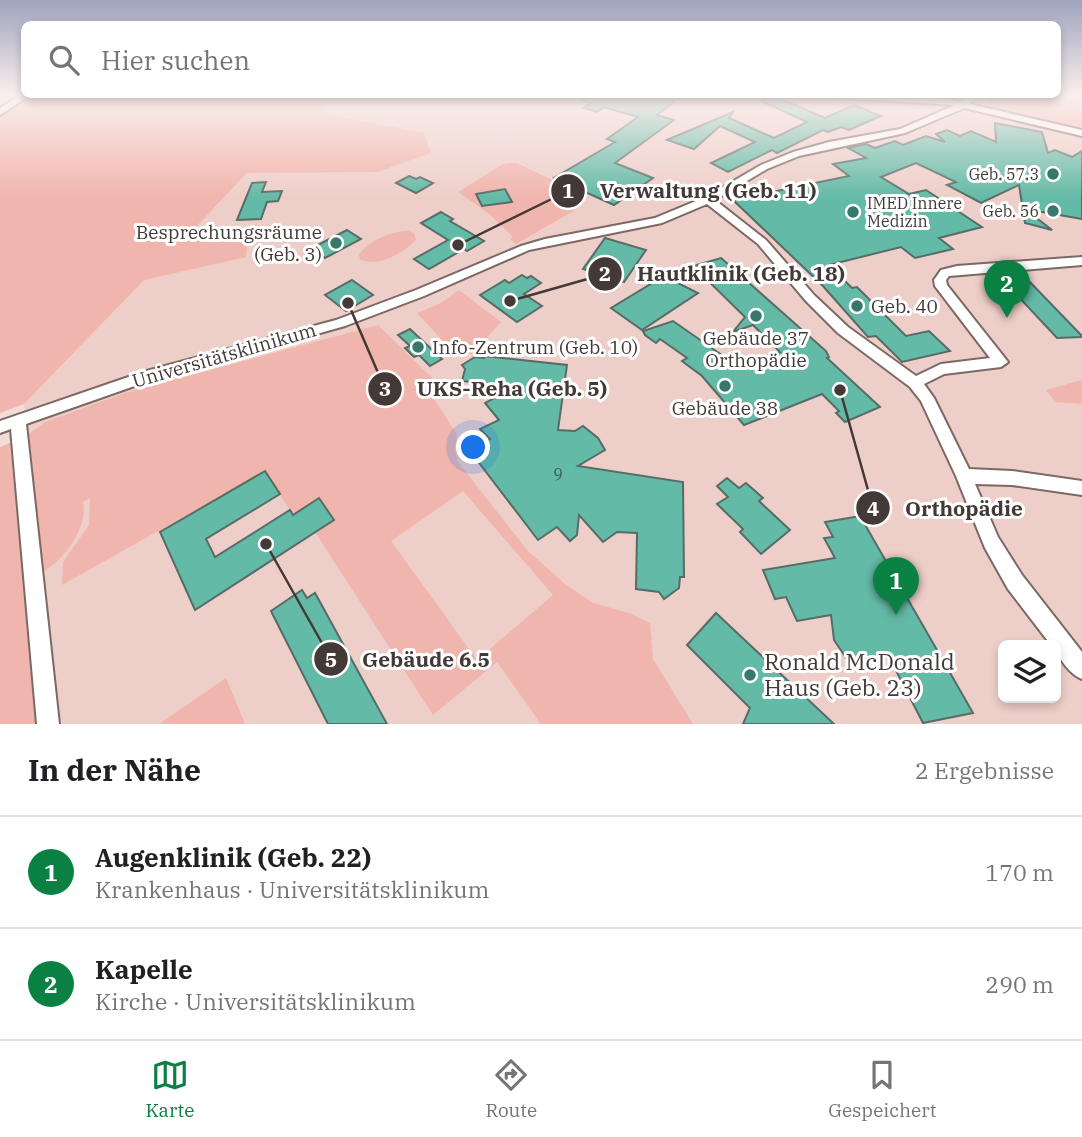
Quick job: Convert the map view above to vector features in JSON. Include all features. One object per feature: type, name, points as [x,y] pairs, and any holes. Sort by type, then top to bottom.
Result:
[{"type":"street","name":"Universitätsklinikum","points":[[9,423],[143,377],[340,323],[412,297],[525,248],[649,224],[708,200],[764,167],[796,154],[904,130]]},
{"type":"street","points":[[708,200],[761,242],[810,298],[843,330],[915,383],[939,420],[974,506],[1003,562],[1015,582],[1082,669]]},
{"type":"street","points":[[915,383],[942,369],[1001,362],[941,286],[940,280],[946,273],[987,267],[1082,261]]},
{"type":"street","points":[[9,423],[48,724]]},
{"type":"street","points":[[964,476],[1012,478],[1082,488]]},
{"type":"shaded area","points":[[0,130],[408,130],[424,133],[431,153],[377,172],[247,173],[192,231],[248,236],[246,257],[144,280],[24,404],[0,413]]},
{"type":"shaded area","points":[[344,130],[1082,130],[1082,724],[36,724],[10,443],[29,434],[24,404],[144,279],[246,256],[247,236],[191,231],[247,173],[377,172]]},
{"type":"shaded area","points":[[517,163],[577,192],[575,210],[516,244],[510,239],[513,237],[488,213],[458,192],[503,164]]},
{"type":"shaded area","points":[[395,232],[414,233],[416,240],[397,254],[382,261],[367,262],[360,259],[362,250],[374,241]]},
{"type":"shaded area","points":[[459,290],[501,322],[472,354],[454,353],[417,313],[441,303]]},
{"type":"shaded area","points":[[378,325],[434,380],[432,396],[457,434],[455,448],[458,462],[528,551],[565,584],[593,603],[629,613],[650,623],[653,659],[693,724],[541,724],[497,662],[433,715],[315,532],[319,499],[293,515],[265,471],[62,585],[63,562],[89,525],[90,498],[83,502],[82,522],[72,543],[58,561],[42,572],[29,434],[45,422],[125,393]],"holes":[[[463,491],[553,595],[477,660],[391,541]]]},
{"type":"shaded area","points":[[1082,380],[1082,404],[1056,402],[1046,390]]},
{"type":"shaded area","points":[[10,443],[36,724],[0,724],[0,447]]},
{"type":"shaded area","points":[[226,678],[245,724],[159,724]]},
{"type":"building","points":[[620,130],[661,130],[615,163],[653,178],[614,205],[554,178],[615,142],[607,139]]},
{"type":"building","points":[[691,130],[716,130],[694,149],[667,140]]},
{"type":"building","points":[[728,130],[756,130],[774,138],[791,130],[834,130],[823,130],[777,153],[772,150],[728,172],[711,163],[755,142]]},
{"type":"building","points":[[947,130],[960,136],[971,131],[996,142],[995,130],[1030,130],[1042,132],[1048,153],[1055,150],[1072,157],[1082,151],[1082,219],[1025,209],[1052,230],[1025,223],[1019,185],[981,203],[947,185],[956,182],[916,163],[881,177],[909,194],[926,190],[982,227],[939,238],[953,249],[915,258],[901,247],[829,265],[852,288],[857,287],[906,336],[929,331],[950,351],[902,362],[876,336],[868,337],[822,285],[733,200],[849,176],[833,164],[866,158],[848,148],[866,144],[875,148],[895,141],[903,145],[926,136],[945,142],[936,134]]},
{"type":"building","points":[[409,176],[416,179],[420,177],[433,183],[416,193],[396,183]]},
{"type":"building","points":[[266,182],[262,192],[282,191],[278,201],[267,202],[261,219],[237,220],[252,183]]},
{"type":"building","points":[[505,189],[512,202],[482,206],[476,194]]},
{"type":"building","points":[[441,212],[453,219],[450,221],[484,241],[429,269],[414,259],[448,240],[421,223]]},
{"type":"building","name":"Besprechungsräume (Geb. 3)","points":[[347,230],[361,239],[325,258],[312,248]]},
{"type":"building","points":[[605,238],[646,250],[624,282],[583,269]]},
{"type":"building","points":[[721,258],[826,351],[829,357],[827,358],[880,407],[845,422],[836,413],[839,411],[822,394],[744,425],[702,376],[682,361],[687,358],[660,339],[656,343],[645,335],[643,331],[673,321],[739,367],[780,352],[753,325],[733,332],[745,317],[693,266]]},
{"type":"building","points":[[522,275],[527,278],[531,276],[541,283],[524,294],[542,306],[517,322],[480,295],[505,280],[509,283]]},
{"type":"building","points":[[664,276],[698,293],[642,330],[611,308]]},
{"type":"building","points":[[1026,278],[1082,337],[1057,338],[1002,279]]},
{"type":"building","points":[[352,280],[373,295],[346,311],[325,295]]},
{"type":"building","name":"Info-Zentrum (Geb. 10)","points":[[410,329],[442,359],[430,366],[419,355],[414,357],[405,348],[410,346],[398,335]]},
{"type":"building","points":[[475,357],[567,365],[558,430],[575,431],[583,426],[598,438],[605,450],[578,466],[683,482],[684,577],[680,577],[679,588],[664,599],[659,592],[636,589],[637,533],[617,532],[603,542],[579,515],[577,535],[570,541],[557,527],[538,540],[470,451],[490,439],[480,429],[499,420],[485,403],[517,386],[462,381],[465,369],[462,365]]},
{"type":"building","points":[[265,471],[280,494],[206,539],[215,557],[290,510],[293,515],[319,498],[334,520],[195,610],[160,532]]},
{"type":"building","points":[[727,478],[739,488],[746,483],[763,498],[759,501],[790,530],[761,554],[740,532],[743,529],[717,504],[728,497],[717,486]]},
{"type":"building","points":[[860,516],[973,713],[923,723],[889,657],[850,664],[834,640],[831,615],[797,621],[786,597],[775,599],[763,570],[835,558],[824,538],[833,537],[825,522]]},
{"type":"building","points":[[302,590],[307,598],[315,593],[387,724],[328,724],[271,611]]},
{"type":"building","name":"Ronald McDonald Haus (Geb. 23)","points":[[716,613],[834,724],[743,724],[750,708],[687,645]]},
{"type":"place","name":"Geb. 57.3","points":[[1053,174]]},
{"type":"place","name":"Geb. 56","points":[[1053,211]]},
{"type":"place","name":"IMED Innere Medizin","points":[[853,212]]},
{"type":"place","name":"Besprechungsräume (Geb. 3)","points":[[336,243]]},
{"type":"place","name":"Verwaltung (Geb. 11)","points":[[458,245]]},
{"type":"place","name":"Hautklinik (Geb. 18)","points":[[510,301]]},
{"type":"place","name":"UKS-Reha (Geb. 5)","points":[[348,303]]},
{"type":"place","name":"Geb. 40","points":[[857,306]]},
{"type":"place","name":"Gebäude 37 Orthopädie","points":[[756,316]]},
{"type":"place","name":"Kapelle","points":[[1007,318]]},
{"type":"place","name":"Info-Zentrum (Geb. 10)","points":[[418,347]]},
{"type":"place","name":"Gebäude 38","points":[[725,386]]},
{"type":"place","name":"Orthopädie","points":[[840,390]]},
{"type":"place","name":"Gebäude 6.5","points":[[266,544]]},
{"type":"place","name":"Augenklinik (Geb. 22)","points":[[896,615]]},
{"type":"place","name":"Ronald McDonald Haus (Geb. 23)","points":[[750,675]]}]
